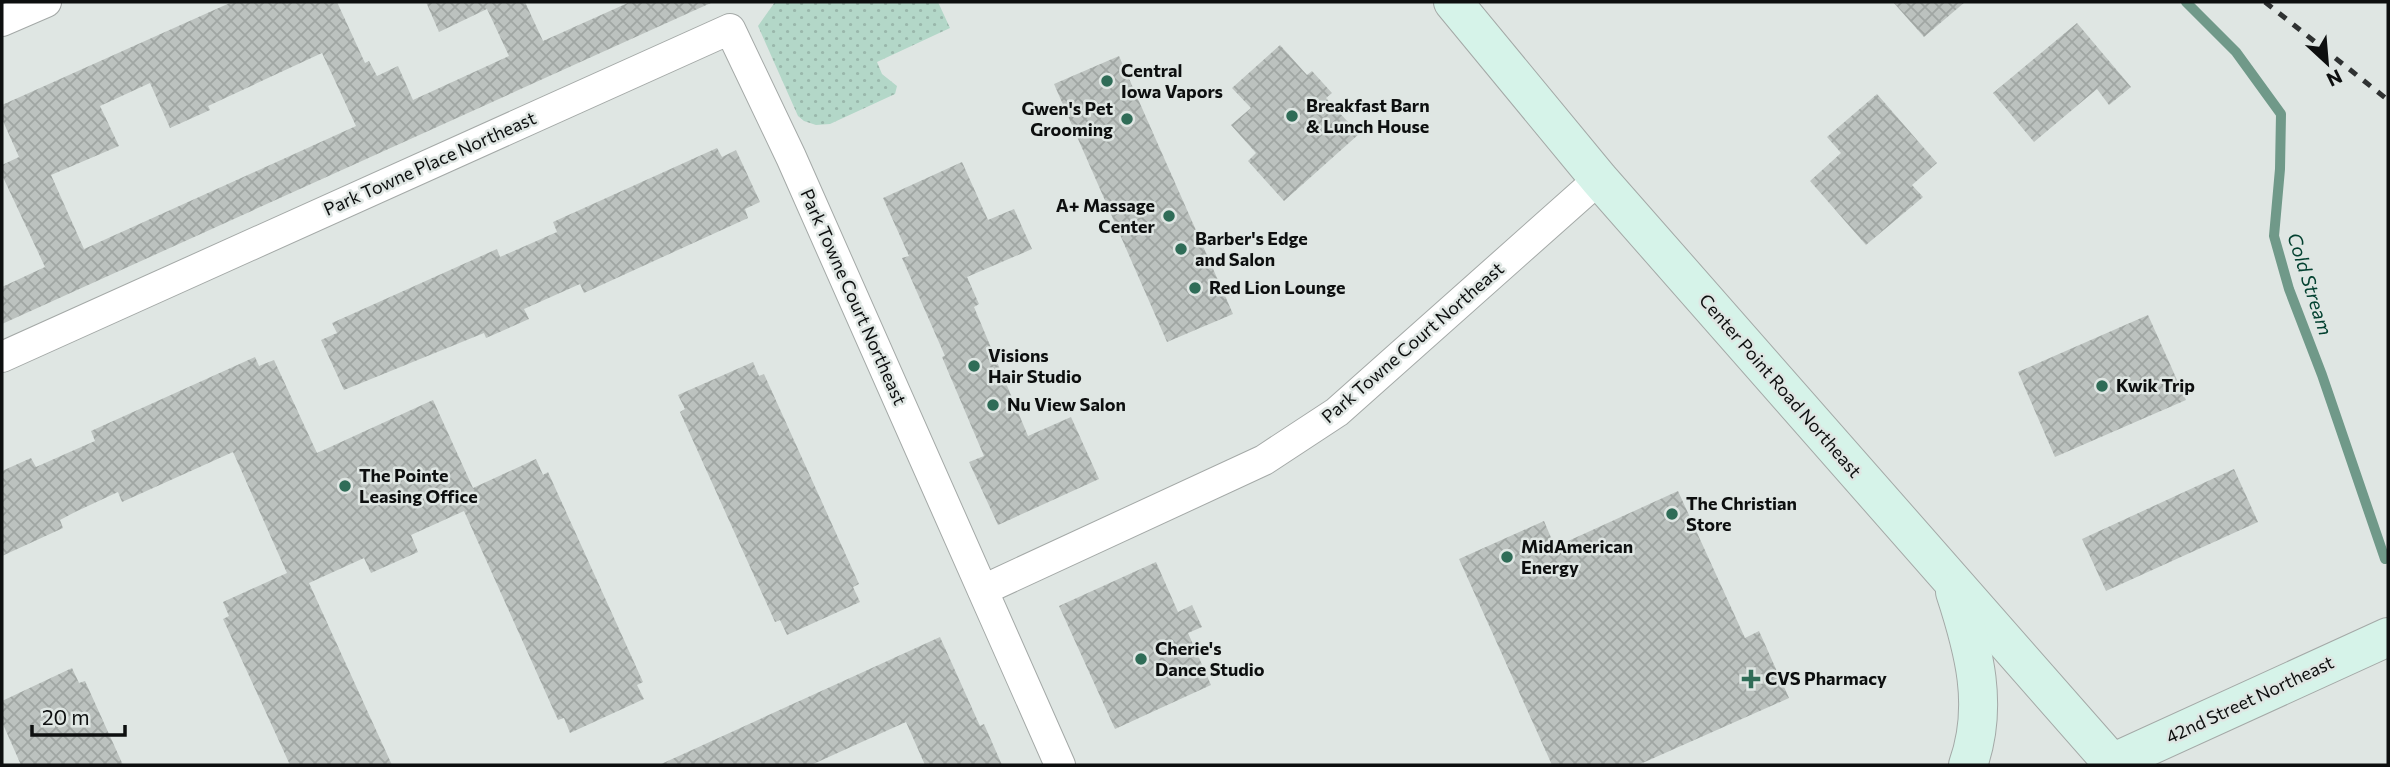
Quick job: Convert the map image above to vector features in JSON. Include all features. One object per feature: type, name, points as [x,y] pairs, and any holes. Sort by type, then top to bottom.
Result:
[{"type":"main road","name":"Center Point Road Northeast","points":[[1453,2],[1599,179],[2113,764]]},
{"type":"main road","points":[[1951,580],[1969,633],[1977,669],[1977,731],[1968,765]]},
{"type":"main road","name":"42nd Street Northeast","points":[[2113,764],[2388,636]]},
{"type":"street","points":[[2,22],[46,2]]},
{"type":"street","name":"Park Towne Place Northeast","points":[[2,357],[730,29],[790,156]]},
{"type":"street","name":"Park Towne Court Northeast","points":[[790,156],[1060,765]]},
{"type":"street","name":"Park Towne Court Northeast","points":[[983,590],[1264,460],[1337,412],[1599,179]]},
{"type":"green space","points":[[775,2],[938,2],[950,28],[877,62],[882,74],[897,86],[895,94],[830,124],[816,125],[798,116],[758,26]]},
{"type":"building","points":[[232,2],[337,2],[365,63],[369,61],[377,76],[398,66],[413,100],[509,56],[487,9],[439,32],[426,2],[525,2],[543,41],[630,2],[713,2],[2,324],[2,287],[45,267],[2,175],[2,165],[19,157],[2,119],[2,105]],"holes":[[[322,53],[356,126],[84,249],[51,175],[119,146],[100,106],[150,83],[170,128],[210,110],[208,106]]]},
{"type":"building","points":[[1893,2],[1965,2],[1924,37]]},
{"type":"building","points":[[2077,23],[2131,87],[2109,105],[2097,89],[2034,142],[1993,93]]},
{"type":"building","name":"Breakfast Barn & Lunch House","points":[[1280,45],[1307,75],[1312,71],[1332,93],[1326,98],[1359,134],[1284,201],[1248,161],[1256,153],[1231,125],[1251,108],[1232,88]]},
{"type":"building","points":[[1119,56],[1233,314],[1167,342],[1054,84]]},
{"type":"building","points":[[1877,94],[1937,163],[1912,185],[1923,197],[1866,245],[1810,181],[1841,153],[1827,137]]},
{"type":"building","points":[[717,148],[722,157],[736,150],[760,202],[745,209],[748,218],[584,293],[580,284],[524,309],[529,319],[486,338],[484,333],[344,390],[321,340],[337,333],[332,323],[497,249],[500,257],[557,232],[553,222]]},
{"type":"building","points":[[962,162],[988,220],[1014,209],[1032,249],[967,277],[979,304],[974,307],[1028,436],[1071,417],[1099,479],[998,525],[969,462],[984,456],[942,357],[945,356],[902,258],[909,256],[883,198]]},
{"type":"building","name":"Kwik Trip","points":[[2148,315],[2186,400],[2055,457],[2018,372]]},
{"type":"building","points":[[255,357],[259,366],[274,360],[317,453],[433,400],[473,488],[536,459],[543,475],[548,472],[643,682],[637,685],[644,699],[570,733],[564,718],[558,720],[464,511],[411,535],[418,552],[371,573],[364,558],[309,583],[392,765],[290,765],[223,619],[229,616],[223,602],[287,573],[233,452],[122,502],[118,492],[60,520],[63,528],[2,556],[2,471],[31,458],[36,467],[95,441],[91,431]]},
{"type":"building","points":[[753,362],[759,376],[764,374],[859,584],[853,587],[860,602],[787,635],[780,620],[775,622],[680,412],[685,409],[678,395]]},
{"type":"building","points":[[2234,469],[2258,522],[2106,591],[2082,539]]},
{"type":"building","points":[[1678,491],[1745,638],[1759,631],[1789,698],[1638,765],[1552,765],[1459,559],[1544,521],[1555,547]]},
{"type":"building","name":"Cherie's Dance Studio","points":[[1156,562],[1178,612],[1192,605],[1202,627],[1188,633],[1211,685],[1115,729],[1059,606]]},
{"type":"building","points":[[940,637],[980,726],[984,724],[1002,765],[925,765],[906,722],[811,765],[659,765]]},
{"type":"building","points":[[72,668],[79,683],[85,681],[123,765],[21,765],[2,722],[2,701]]},
{"type":"waterway","name":"Cold Stream","points":[[2186,2],[2236,52],[2281,114],[2280,169],[2274,236],[2289,289],[2322,375],[2385,559]]},
{"type":"railway","points":[[2265,2],[2388,100]]},
{"type":"place","name":"Central Iowa Vapors","points":[[1107,81]]},
{"type":"place","name":"Breakfast Barn & Lunch House","points":[[1292,116]]},
{"type":"place","name":"Gwen's Pet Grooming","points":[[1127,119]]},
{"type":"place","name":"A+ Massage Center","points":[[1169,216]]},
{"type":"place","name":"Barber's Edge and Salon","points":[[1181,249]]},
{"type":"place","name":"Red Lion Lounge","points":[[1195,288]]},
{"type":"place","name":"Visions Hair Studio","points":[[974,366]]},
{"type":"place","name":"Kwik Trip","points":[[2102,386]]},
{"type":"place","name":"Nu View Salon","points":[[993,405]]},
{"type":"place","name":"The Pointe Leasing Office","points":[[345,486]]},
{"type":"place","name":"The Christian Store","points":[[1672,514]]},
{"type":"place","name":"MidAmerican Energy","points":[[1507,557]]},
{"type":"place","name":"Cherie's Dance Studio","points":[[1141,659]]},
{"type":"place","name":"CVS Pharmacy","points":[[1751,679]]}]
